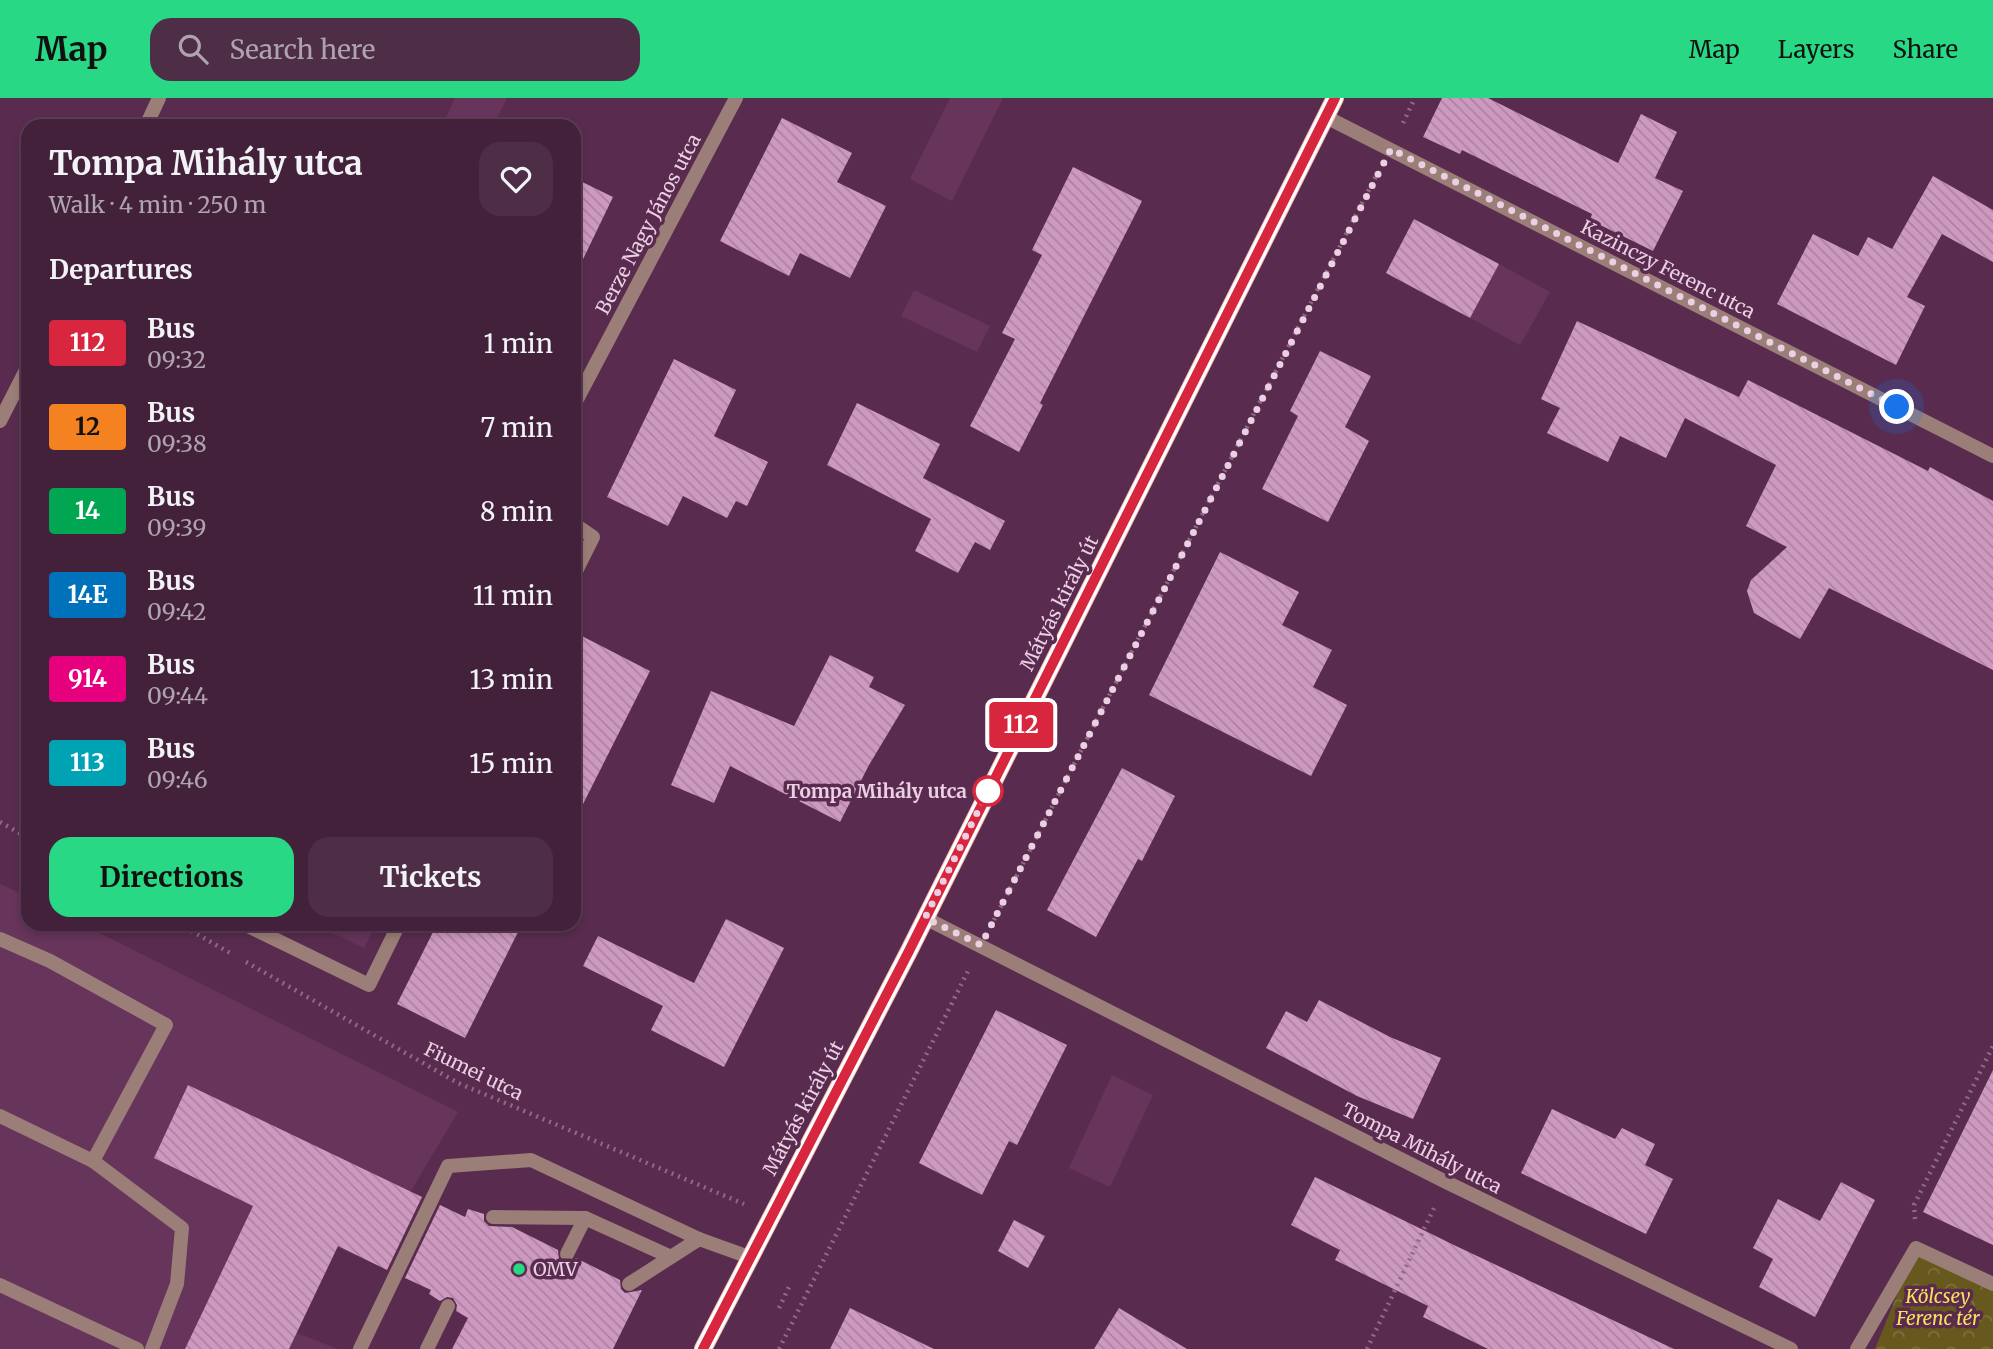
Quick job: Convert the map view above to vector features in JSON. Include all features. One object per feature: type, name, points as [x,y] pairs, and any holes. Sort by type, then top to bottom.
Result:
[{"type":"main road","name":"Mátyás király út","points":[[703,1349],[925,918],[1335,98]]},
{"type":"street","points":[[149,119],[159,98]]},
{"type":"street","name":"Berze Nagy János utca","points":[[581,392],[736,98]]},
{"type":"street","name":"Kazinczy Ferenc utca","points":[[1326,117],[1993,456]]},
{"type":"street","points":[[0,421],[21,380]]},
{"type":"street","points":[[581,529],[593,537],[581,561]]},
{"type":"street","name":"Tompa Mihály utca","points":[[925,918],[1446,1182],[1791,1349]]},
{"type":"street","points":[[258,931],[369,985],[396,931]]},
{"type":"street","points":[[0,939],[50,961],[166,1025],[93,1161]]},
{"type":"street","points":[[0,1116],[93,1161],[182,1228],[177,1284],[152,1349]]},
{"type":"street","points":[[360,1349],[448,1166],[531,1160],[699,1240],[749,1257]]},
{"type":"street","points":[[494,1217],[585,1218],[671,1258]]},
{"type":"street","points":[[567,1254],[585,1218]]},
{"type":"street","points":[[629,1284],[699,1240]]},
{"type":"street","points":[[1857,1349],[1916,1248],[1993,1284]]},
{"type":"street","points":[[0,1285],[137,1349]]},
{"type":"street","points":[[427,1349],[448,1306]]},
{"type":"path","points":[[779,1349],[981,945],[1415,98]]},
{"type":"path","points":[[0,822],[21,834]]},
{"type":"path","name":"Fiumei utca","points":[[191,931],[458,1083],[771,1216]]},
{"type":"path","points":[[1916,1248],[1914,1205],[1993,1046]]},
{"type":"path","points":[[1367,1349],[1446,1182]]},
{"type":"path","points":[[779,1307],[789,1287]]},
{"type":"shaded area","points":[[455,98],[507,98],[496,119],[446,117]]},
{"type":"shaded area","points":[[950,98],[1003,98],[952,201],[910,179]]},
{"type":"shaded area","points":[[1499,264],[1550,292],[1520,345],[1470,318]]},
{"type":"shaded area","points":[[914,290],[990,326],[977,352],[901,316]]},
{"type":"shaded area","points":[[0,884],[21,894],[21,931],[95,931],[458,1112],[411,1191],[376,1264],[337,1247],[297,1333],[338,1349],[0,1349]]},
{"type":"shaded area","points":[[328,931],[372,931],[364,948]]},
{"type":"shaded area","points":[[1112,1075],[1153,1095],[1110,1187],[1069,1168]]},
{"type":"green space","name":"Kölcsey Ferenc tér","points":[[1916,1248],[1993,1284],[1993,1349],[1875,1349]]},
{"type":"building","points":[[1442,98],[1488,98],[1618,163],[1641,114],[1677,132],[1655,178],[1683,191],[1653,251],[1590,220],[1592,214],[1462,150],[1460,154],[1423,137]]},
{"type":"building","points":[[782,118],[852,153],[837,182],[886,206],[850,278],[800,253],[789,276],[720,241]]},
{"type":"building","points":[[1073,167],[1142,201],[1040,403],[1043,405],[1019,452],[970,426],[1015,339],[1002,333],[1042,255],[1032,250]]},
{"type":"building","points":[[1933,176],[1993,210],[1993,262],[1942,234],[1907,297],[1925,306],[1896,365],[1777,304],[1813,234],[1858,256],[1868,237],[1892,249]]},
{"type":"building","points":[[581,181],[613,197],[581,263]]},
{"type":"building","points":[[1414,219],[1499,264],[1470,318],[1386,273]]},
{"type":"building","points":[[1577,321],[1739,397],[1748,380],[1928,471],[1930,467],[1993,501],[1993,670],[1829,588],[1800,639],[1754,613],[1747,591],[1751,580],[1787,547],[1746,526],[1776,465],[1685,418],[1666,458],[1620,436],[1608,462],[1547,433],[1560,408],[1541,399]]},
{"type":"building","points":[[1320,351],[1371,376],[1345,427],[1369,441],[1328,522],[1262,489],[1298,416],[1290,411]]},
{"type":"building","points":[[674,359],[736,390],[714,436],[768,462],[747,506],[736,501],[727,518],[683,496],[668,526],[607,497]]},
{"type":"building","points":[[857,403],[940,444],[923,478],[1005,521],[990,550],[975,542],[958,573],[915,551],[931,519],[827,465]]},
{"type":"building","points":[[1220,552],[1299,592],[1282,625],[1332,650],[1313,687],[1347,705],[1311,776],[1149,695]]},
{"type":"building","points":[[581,636],[650,671],[581,808]]},
{"type":"building","points":[[830,655],[874,677],[869,687],[905,705],[869,765],[840,822],[730,766],[714,803],[671,785],[711,691],[794,726]]},
{"type":"building","points":[[1122,768],[1175,796],[1142,861],[1138,859],[1096,937],[1047,910]]},
{"type":"building","points":[[726,919],[784,948],[724,1067],[651,1030],[663,1006],[583,966],[598,936],[694,983]]},
{"type":"building","points":[[434,931],[518,931],[465,1038],[397,1004]]},
{"type":"building","points":[[1319,1000],[1390,1037],[1441,1058],[1413,1119],[1357,1096],[1266,1048],[1286,1011],[1307,1022]]},
{"type":"building","points":[[996,1010],[1067,1045],[1017,1145],[1009,1141],[982,1195],[919,1163]]},
{"type":"building","points":[[1993,1070],[1993,1245],[1923,1212]]},
{"type":"building","points":[[188,1085],[422,1197],[387,1270],[338,1246],[289,1349],[185,1349],[253,1206],[154,1158]]},
{"type":"building","points":[[1552,1109],[1615,1139],[1622,1128],[1655,1144],[1645,1165],[1673,1179],[1646,1234],[1521,1173]]},
{"type":"building","points":[[1315,1177],[1674,1349],[1488,1349],[1423,1317],[1428,1306],[1335,1260],[1340,1250],[1291,1225]]},
{"type":"building","points":[[1841,1182],[1875,1200],[1815,1317],[1759,1287],[1773,1259],[1753,1248],[1778,1199],[1820,1221]]},
{"type":"building","name":"OMV","points":[[440,1205],[465,1217],[468,1209],[484,1214],[484,1221],[489,1226],[512,1227],[558,1250],[559,1259],[563,1263],[572,1262],[576,1258],[620,1280],[621,1289],[625,1293],[642,1290],[613,1349],[452,1349],[468,1318],[456,1311],[457,1305],[453,1298],[447,1297],[440,1301],[429,1294],[431,1290],[405,1278]]},
{"type":"building","points":[[1014,1220],[1045,1236],[1028,1268],[998,1251]]},
{"type":"building","points":[[850,1308],[934,1349],[830,1349]]},
{"type":"building","points":[[1119,1308],[1187,1349],[1094,1349]]},
{"type":"bus line","name":"112","points":[[703,1349],[909,951],[1335,98]]},
{"type":"place","name":"Tompa Mihály utca","points":[[988,791]]},
{"type":"place","name":"OMV","points":[[519,1269]]},
{"type":"route","points":[[988,791],[925,918],[981,945],[1391,149],[1897,407]]}]
